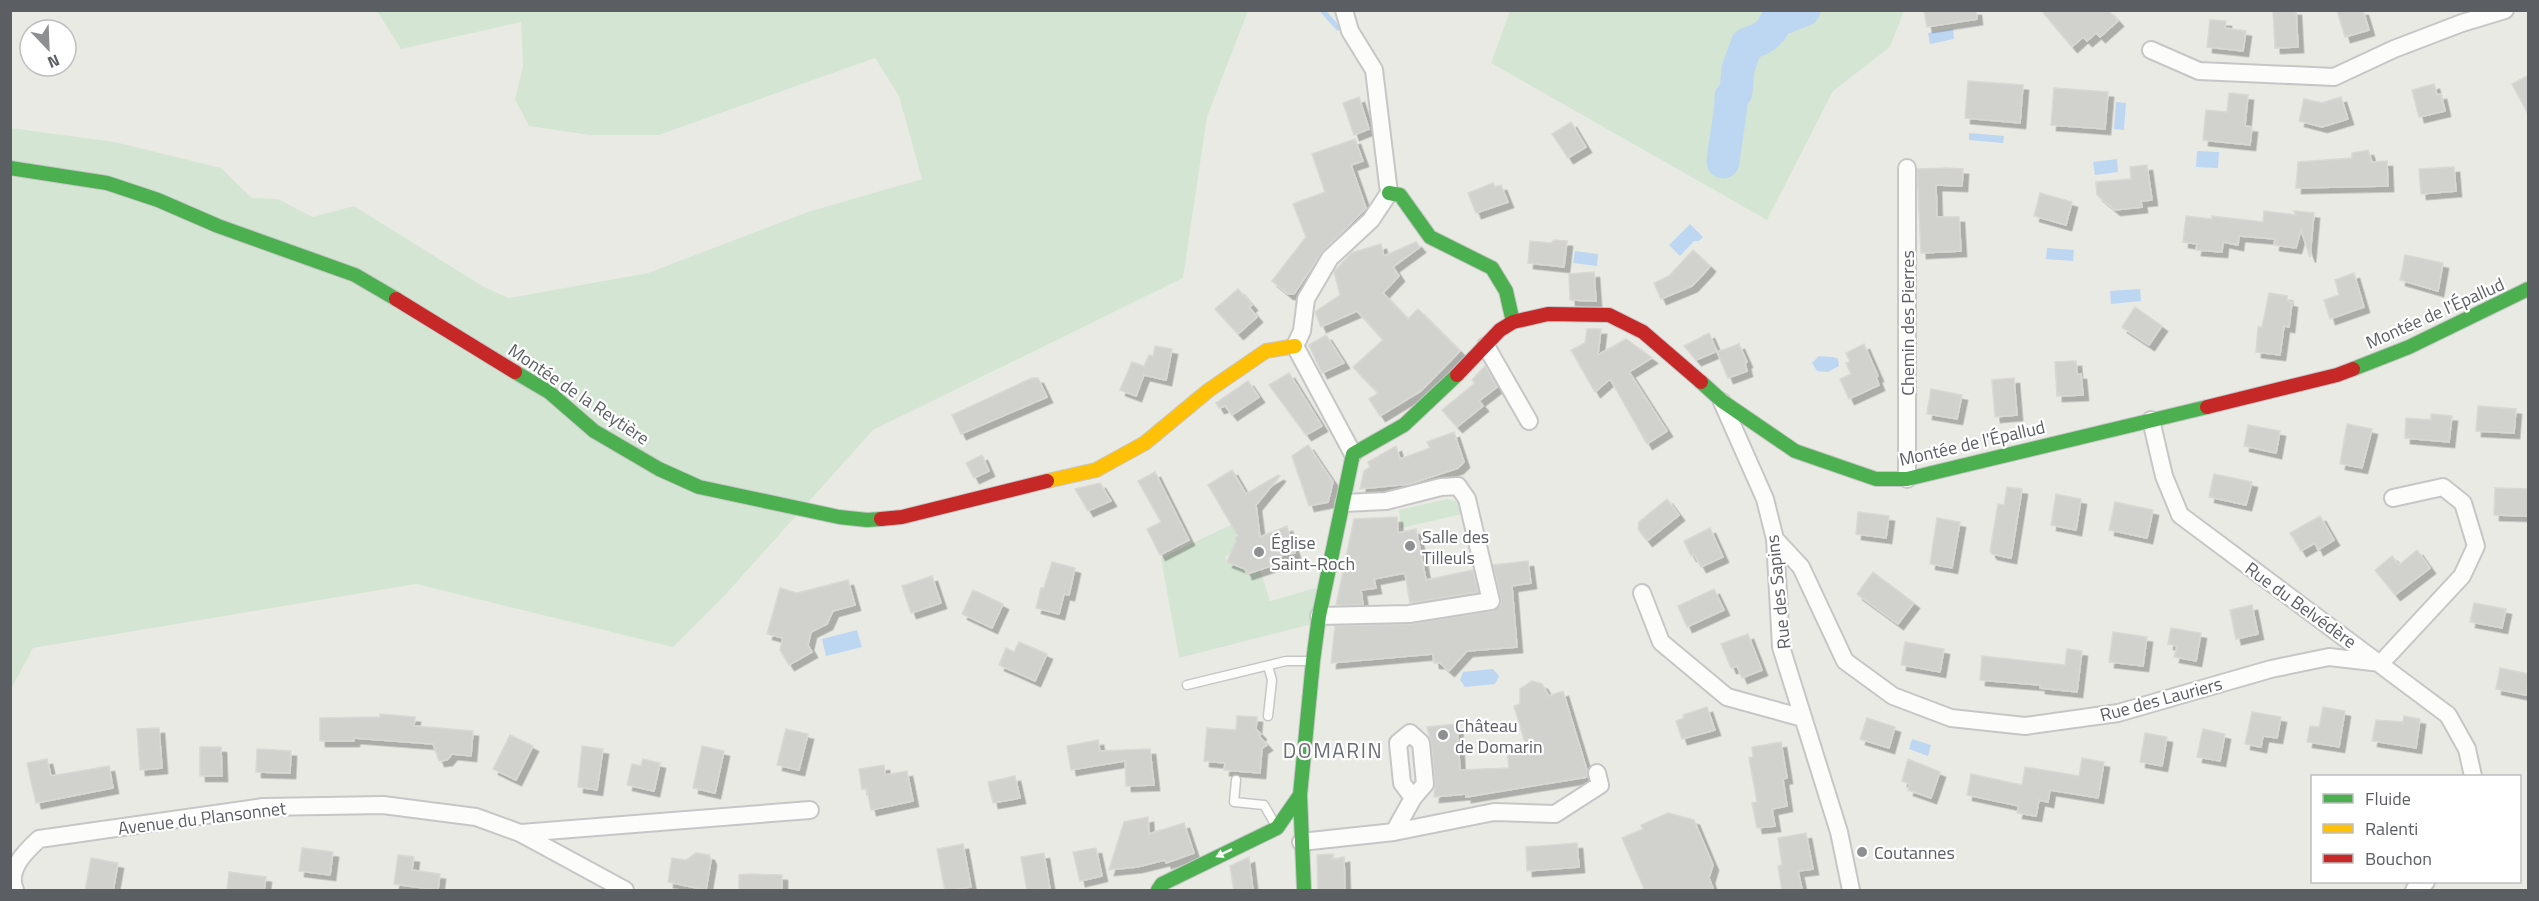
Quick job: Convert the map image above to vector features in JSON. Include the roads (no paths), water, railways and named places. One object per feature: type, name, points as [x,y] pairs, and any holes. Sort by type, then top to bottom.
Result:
[{"type":"street","points":[[1304,891],[1300,795],[1313,661],[1319,616],[1353,454],[1295,346],[1302,331],[1306,299],[1330,258],[1371,220],[1389,193],[1374,70],[1350,31],[1344,10]]},
{"type":"street","points":[[2151,50],[2199,71],[2334,76],[2413,41],[2505,10]]},
{"type":"street","name":"Montée de la Reytière","points":[[10,168],[107,183],[355,275],[549,392],[594,431],[659,469],[699,487],[839,517],[867,520],[902,517],[987,494],[1096,470],[1145,443],[1209,390],[1266,351],[1295,346]]},
{"type":"street","name":"Chemin des Pierres","points":[[1907,168],[1908,479]]},
{"type":"street","points":[[1389,193],[1400,195],[1430,237],[1492,268],[1506,291],[1513,322]]},
{"type":"street","name":"Montée de l'Épallud","points":[[1353,454],[1404,425],[1440,393],[1500,330],[1513,322],[1548,314],[1608,315],[1643,332],[1722,401],[1795,451],[1876,479],[1908,479],[2337,375],[2409,347],[2529,289]]},
{"type":"street","points":[[1486,346],[1529,421]]},
{"type":"street","name":"Rue des Sapins","points":[[1722,401],[1765,499],[1775,539],[1782,647],[1839,832],[1851,891]]},
{"type":"street","name":"Rue du Belvédère","points":[[2151,420],[2164,476],[2180,515],[2222,549],[2448,715],[2467,749],[2473,775]]},
{"type":"street","points":[[1319,616],[1409,614],[1491,601],[1467,499],[1458,486],[1441,487],[1386,501],[1344,503]]},
{"type":"street","points":[[2380,663],[2462,576],[2476,546],[2463,503],[2443,487],[2393,498]]},
{"type":"street","name":"Rue des Lauriers","points":[[1775,539],[1802,567],[1845,661],[1893,696],[1951,718],[2025,726],[2118,713],[2271,669],[2329,657],[2380,663]]},
{"type":"street","points":[[1642,593],[1661,642],[1727,697],[1803,718]]},
{"type":"street","points":[[1302,849],[1494,812],[1555,814],[1600,785],[1597,772]]},
{"type":"street","points":[[1157,888],[1277,828],[1300,795]]},
{"type":"street","points":[[1394,832],[1413,798]]},
{"type":"street","name":"Avenue du Plansonnet","points":[[15,891],[13,886],[19,858],[39,839],[262,807],[383,805],[476,817],[520,833],[625,891]]},
{"type":"street","points":[[520,833],[810,810]]},
{"type":"street","points":[[1277,828],[1302,849]]},
{"type":"lane","points":[[1187,686],[1286,661],[1313,661]]},
{"type":"lane","points":[[1268,666],[1272,680],[1268,716]]},
{"type":"lane","points":[[1236,780],[1234,802],[1264,805],[1277,828]]},
{"type":"water","points":[[1953,29],[1954,39],[1930,44],[1928,33]]},
{"type":"water","points":[[2116,102],[2126,103],[2124,130],[2114,129]]},
{"type":"water","points":[[1969,133],[2004,136],[2003,143],[1969,140]]},
{"type":"water","points":[[2197,151],[2219,152],[2218,168],[2196,167]]},
{"type":"water","points":[[2117,159],[2118,172],[2095,175],[2093,162]]},
{"type":"water","points":[[1690,224],[1703,237],[1699,241],[1694,241],[1680,256],[1669,245]]},
{"type":"water","points":[[2047,248],[2074,250],[2073,261],[2046,259]]},
{"type":"water","points":[[1575,251],[1598,254],[1597,266],[1573,263]]},
{"type":"water","points":[[2140,289],[2141,301],[2111,304],[2110,291]]},
{"type":"water","points":[[1819,356],[1838,359],[1839,366],[1828,372],[1817,371],[1812,363]]},
{"type":"water","points":[[857,630],[862,647],[826,656],[822,639]]},
{"type":"water","points":[[1493,669],[1499,676],[1495,684],[1465,687],[1460,680],[1463,672]]},
{"type":"water","points":[[1912,739],[1931,745],[1928,756],[1909,749]]},
{"type":"waterway","points":[[1322,10],[1338,28]]},
{"type":"waterway","points":[[1723,162],[1731,97],[1736,92],[1738,69],[1747,44],[1765,36],[1776,21],[1804,10]]},
{"type":"place","name":"Salle des Tilleuls","points":[[1410,546]]},
{"type":"place","name":"Église Saint-Roch","points":[[1259,552]]},
{"type":"place","name":"Château de Domarin","points":[[1443,735]]},
{"type":"place","name":"Coutannes","points":[[1862,852]]},
{"type":"district","name":"DOMARIN","points":[[1333,750]]}]
